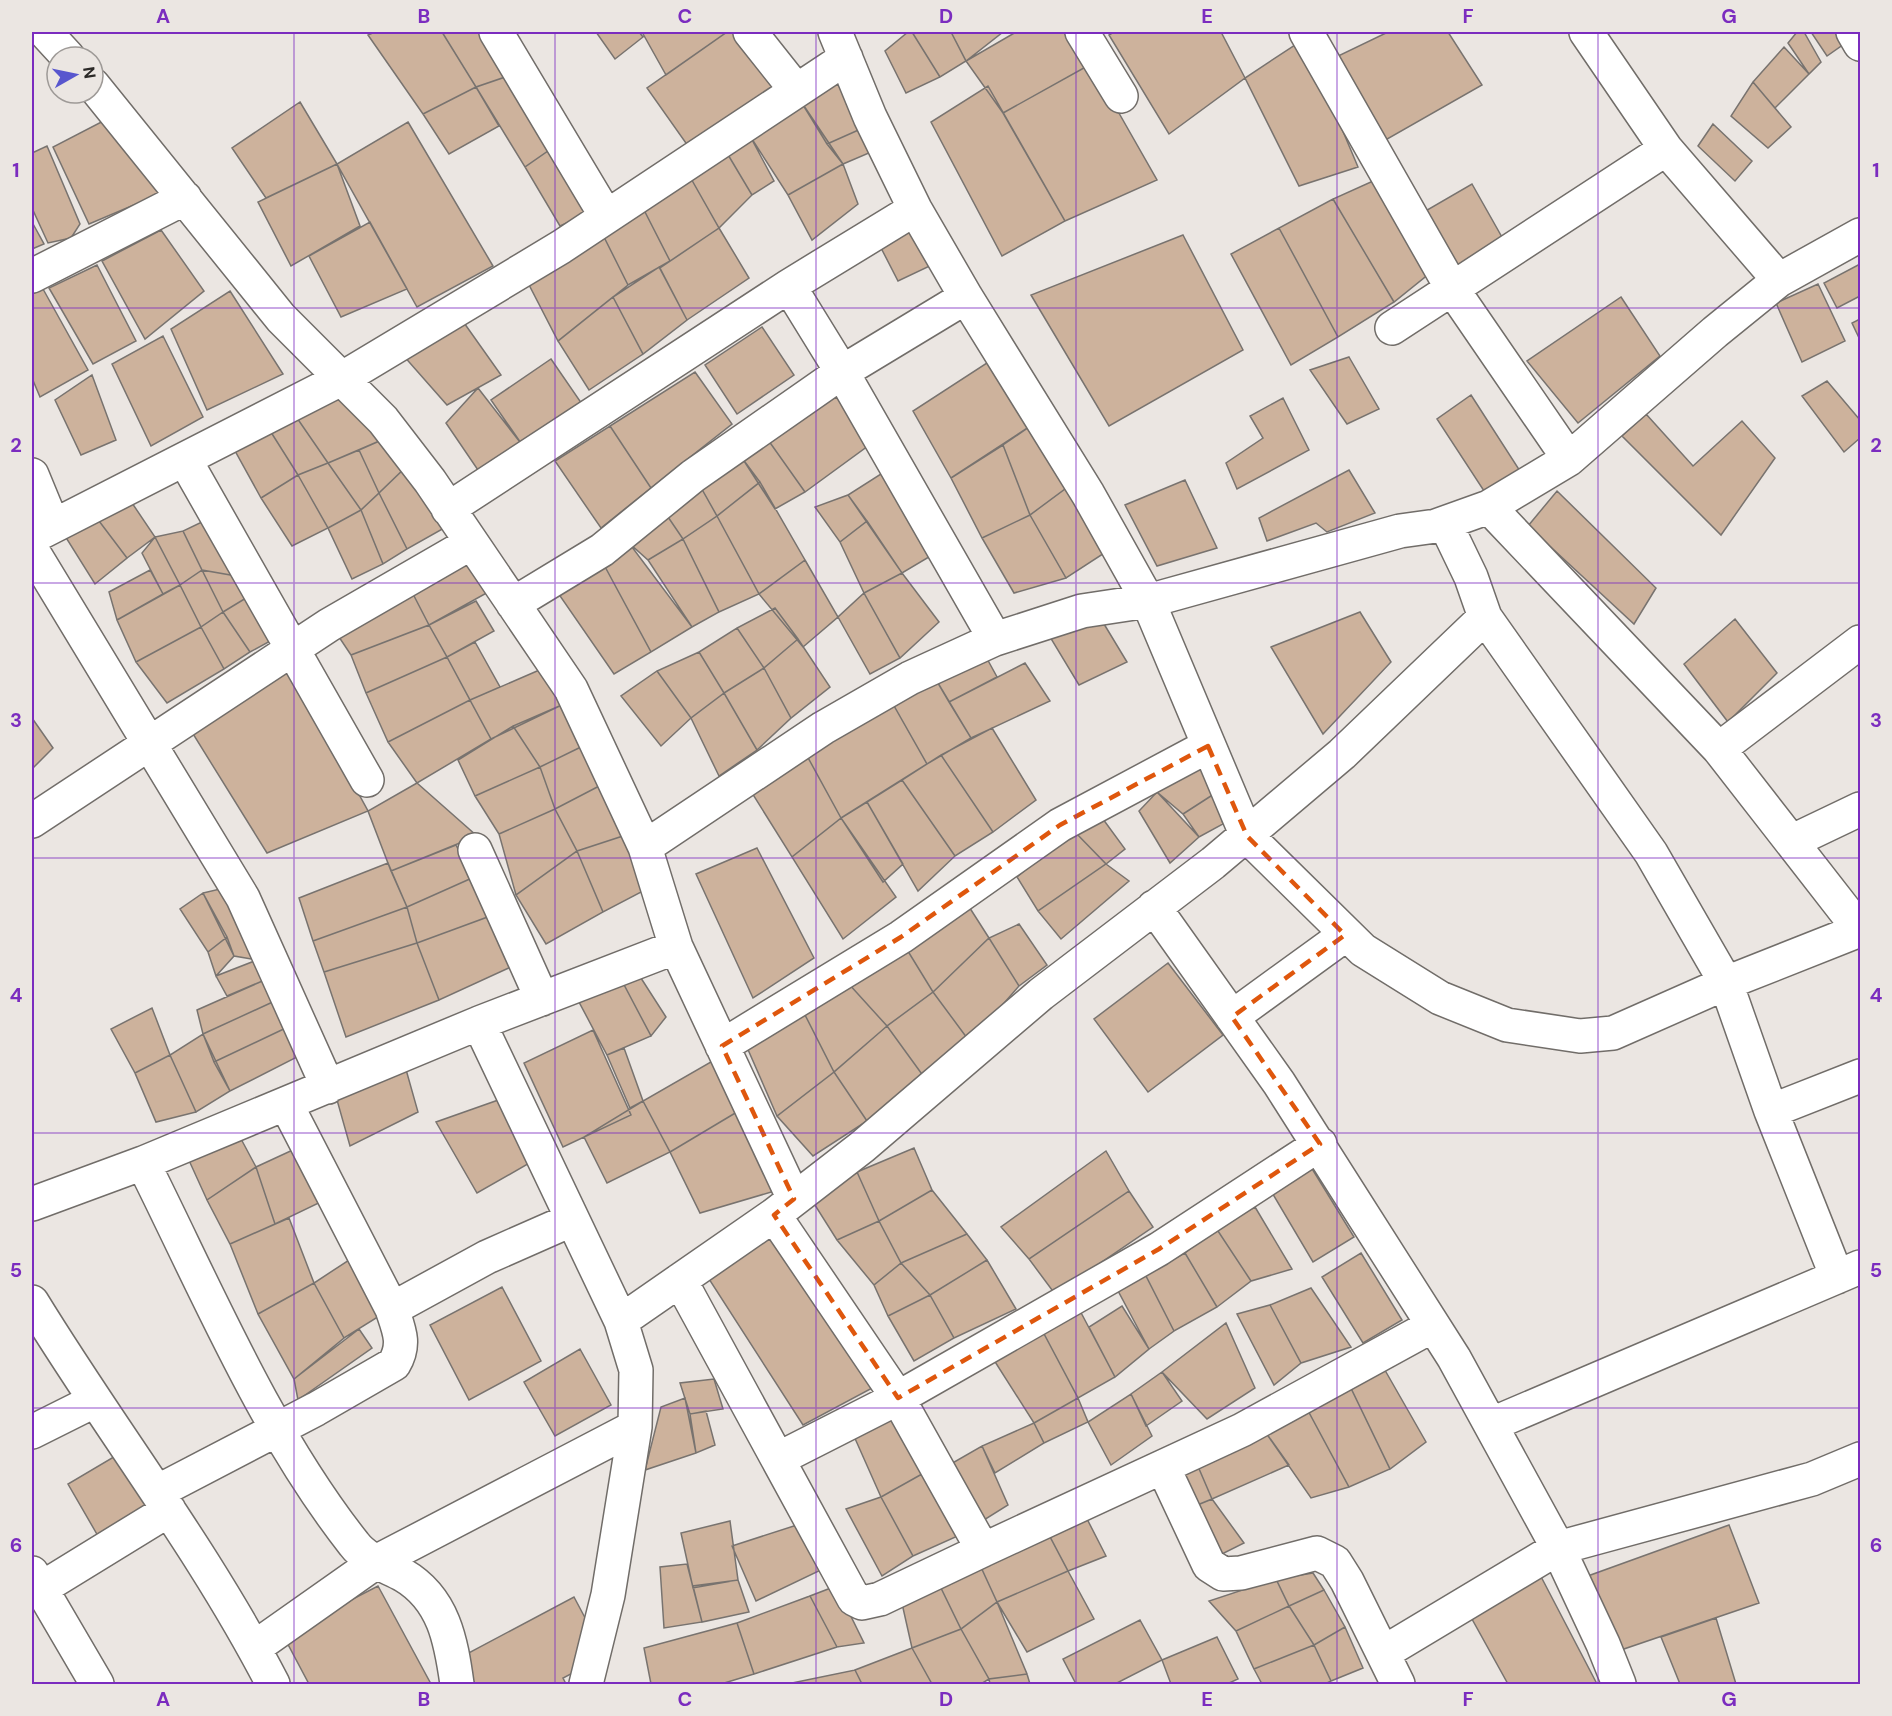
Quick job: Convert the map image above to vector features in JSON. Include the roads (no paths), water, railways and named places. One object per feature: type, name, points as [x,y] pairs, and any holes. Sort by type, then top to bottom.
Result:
[{"type":"street","points":[[32,39],[45,32],[57,45]]},
{"type":"street","points":[[496,32],[606,216]]},
{"type":"street","points":[[750,32],[796,90]]},
{"type":"street","points":[[1082,32],[1121,96]]},
{"type":"street","points":[[1306,32],[1453,290],[1569,459]]},
{"type":"street","points":[[1586,32],[1666,149],[1779,280]]},
{"type":"street","points":[[1853,32],[1860,44]]},
{"type":"street","points":[[32,475],[42,532],[343,378],[522,271],[796,90],[840,45],[870,117],[915,209],[966,297],[1088,494],[1148,601],[1247,836],[1345,935],[1363,950],[1440,998],[1507,1025],[1580,1036],[1613,1032],[1726,983],[1860,930],[1793,841],[1719,749],[1489,507]]},
{"type":"street","points":[[105,101],[281,318],[383,420],[448,509],[571,689],[645,847],[676,946],[722,1046],[784,1207],[898,1398],[983,1550]]},
{"type":"street","points":[[1392,328],[1666,149]]},
{"type":"street","points":[[32,276],[185,198]]},
{"type":"street","points":[[448,509],[789,286],[915,209]]},
{"type":"street","points":[[645,847],[822,728],[910,678],[995,639],[1082,611],[1148,601],[1400,531],[1444,523],[1489,507],[1569,459],[1706,339],[1779,280],[1860,235]]},
{"type":"street","points":[[789,286],[842,372],[995,639]]},
{"type":"street","points":[[513,604],[602,550],[693,476],[842,372],[966,297]]},
{"type":"street","points":[[185,460],[367,780]]},
{"type":"street","points":[[1444,523],[1470,577],[1485,617],[1651,853],[1726,983],[1771,1111],[1849,1272],[1492,1424]]},
{"type":"street","points":[[32,821],[329,625],[471,543]]},
{"type":"street","points":[[32,550],[243,898],[327,1087]]},
{"type":"street","points":[[621,1321],[784,1207],[900,1117],[1041,994],[1247,836],[1342,754],[1485,617]]},
{"type":"street","points":[[1719,749],[1860,642]]},
{"type":"street","points":[[722,1046],[901,937],[1060,825],[1208,746]]},
{"type":"street","points":[[1793,841],[1860,808]]},
{"type":"street","points":[[475,850],[542,999]]},
{"type":"street","points":[[1154,906],[1320,1144],[1492,1424],[1558,1548],[1603,1644],[1618,1684]]},
{"type":"street","points":[[1232,1017],[1345,935]]},
{"type":"street","points":[[32,1204],[143,1163],[479,1023],[676,946]]},
{"type":"street","points":[[479,1023],[621,1321],[636,1370],[634,1427],[608,1595],[586,1684]]},
{"type":"street","points":[[1771,1111],[1860,1076]]},
{"type":"street","points":[[97,1684],[37,1580],[277,1430],[394,1364],[400,1353],[402,1339],[392,1309],[286,1104]]},
{"type":"street","points":[[778,1460],[898,1398],[1159,1249],[1320,1144]]},
{"type":"street","points":[[143,1163],[277,1430],[354,1545],[376,1562],[405,1576],[431,1596],[444,1619],[457,1684]]},
{"type":"street","points":[[392,1309],[488,1257],[571,1220]]},
{"type":"street","points":[[680,1280],[854,1599],[862,1603],[880,1599],[1242,1430],[1432,1326]]},
{"type":"street","points":[[32,1302],[94,1401],[230,1603],[273,1684]]},
{"type":"street","points":[[32,1432],[94,1401]]},
{"type":"street","points":[[254,1648],[376,1562],[634,1427]]},
{"type":"street","points":[[1383,1653],[1558,1548],[1812,1479],[1860,1459]]},
{"type":"street","points":[[1163,1467],[1209,1565],[1223,1574],[1241,1573],[1317,1553],[1335,1562],[1347,1581],[1398,1684]]}]
